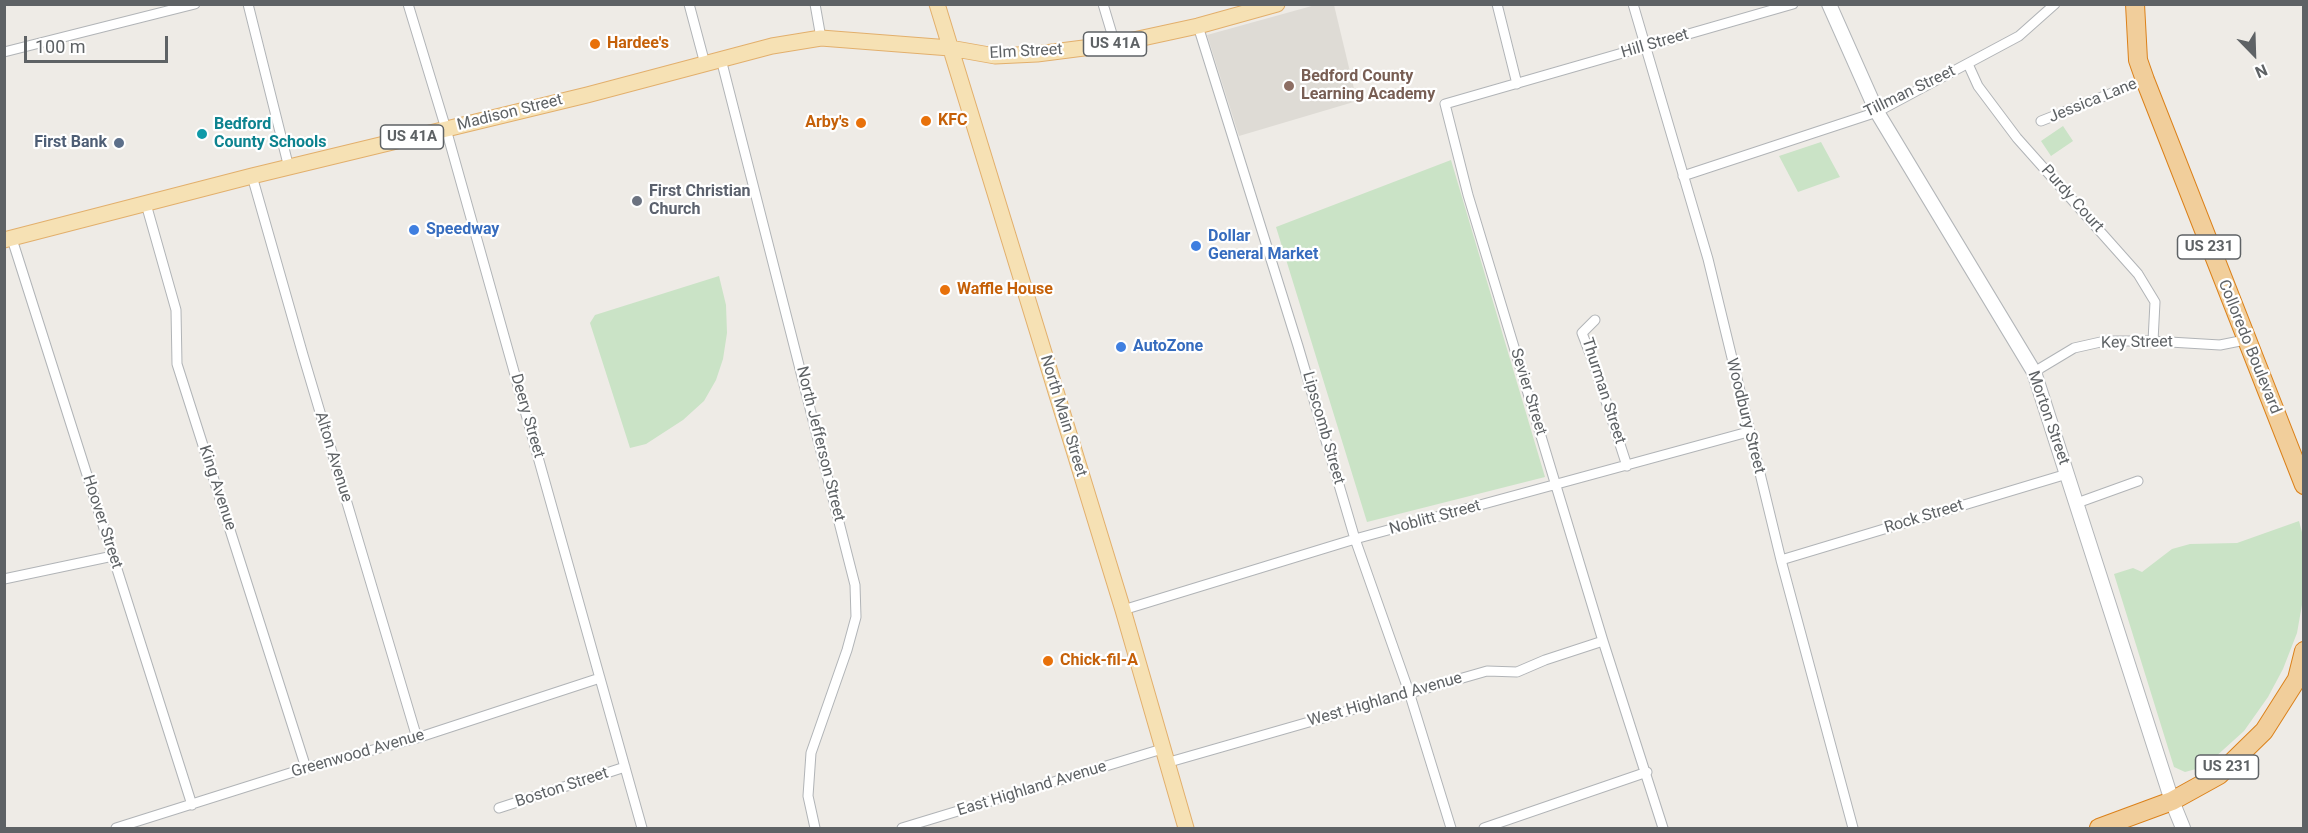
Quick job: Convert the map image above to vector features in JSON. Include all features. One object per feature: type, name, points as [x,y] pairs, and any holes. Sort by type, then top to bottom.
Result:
[{"type":"highway","name":"Colloredo Boulevard","points":[[2135,4],[2138,60],[2145,80],[2245,340],[2304,485]]},
{"type":"highway","name":"US 231","points":[[2099,828],[2172,801],[2219,775],[2264,731],[2297,678],[2304,651]]},
{"type":"main road","name":"North Main Street","points":[[937,4],[1123,610],[1186,828]]},
{"type":"main road","name":"Elm Street","points":[[950,48],[995,56],[1037,54],[1115,44],[1198,26],[1277,4]]},
{"type":"main road","name":"Madison Street","points":[[8,240],[252,176],[772,46],[821,38],[950,48]]},
{"type":"street","points":[[4,52],[195,4]]},
{"type":"street","points":[[248,4],[289,168]]},
{"type":"street","name":"Deery Street","points":[[408,4],[446,129],[642,828]]},
{"type":"street","points":[[688,4],[705,64]]},
{"type":"street","points":[[815,4],[821,38]]},
{"type":"street","points":[[1103,4],[1115,44]]},
{"type":"street","points":[[1497,4],[1517,84]]},
{"type":"street","name":"Woodbury Street","points":[[1633,4],[1708,259],[1780,560],[1853,828]]},
{"type":"street","name":"Hill Street","points":[[1517,84],[1793,4]]},
{"type":"street","name":"Morton Street","points":[[1829,4],[1877,112],[2034,372],[2172,801],[2183,828]]},
{"type":"street","name":"Tillman Street","points":[[1683,176],[1877,112],[2019,36],[2055,4]]},
{"type":"street","name":"Lipscomb Street","points":[[1198,26],[1298,346],[1355,539],[1409,692],[1451,828]]},
{"type":"street","name":"North Jefferson Street","points":[[721,59],[855,585],[856,617],[847,651],[811,753],[808,796],[815,828]]},
{"type":"street","name":"Purdy Court","points":[[1968,64],[1991,106],[2138,274],[2155,302],[2153,341]]},
{"type":"street","name":"Jessica Lane","points":[[2041,122],[2145,80]]},
{"type":"street","name":"Sevier Street","points":[[1517,84],[1445,104],[1468,195],[1603,640],[1664,828]]},
{"type":"street","name":"Alton Avenue","points":[[252,176],[417,738]]},
{"type":"street","name":"King Avenue","points":[[146,204],[176,310],[177,364],[306,768]]},
{"type":"street","name":"Hoover Street","points":[[8,240],[113,556],[192,805]]},
{"type":"street","name":"Thurman Street","points":[[1595,320],[1582,333],[1627,466]]},
{"type":"street","name":"Key Street","points":[[2034,372],[2074,348],[2105,341],[2220,345],[2245,340]]},
{"type":"street","name":"Noblitt Street","points":[[1123,610],[1355,539],[1557,486],[1748,432]]},
{"type":"street","name":"Rock Street","points":[[1780,560],[2067,474]]},
{"type":"street","points":[[2077,503],[2138,481]]},
{"type":"street","points":[[4,579],[113,556]]},
{"type":"street","name":"West Highland Avenue","points":[[1164,756],[1487,671],[1517,672],[1603,640]]},
{"type":"street","name":"Greenwood Avenue","points":[[116,828],[306,768],[417,738],[600,678]]},
{"type":"street","name":"East Highland Avenue","points":[[902,828],[1164,756]]},
{"type":"street","name":"Boston Street","points":[[499,808],[625,767]]},
{"type":"street","points":[[1484,828],[1647,772]]},
{"type":"shaded area","name":"Bedford County Learning Academy","points":[[1319,4],[1334,5],[1357,101],[1239,136],[1207,35]]},
{"type":"green space","points":[[2063,126],[2073,141],[2051,156],[2041,141]]},
{"type":"green space","points":[[1821,142],[1840,177],[1798,192],[1779,156]]},
{"type":"green space","points":[[1451,160],[1545,477],[1367,522],[1276,227]]},
{"type":"green space","points":[[719,276],[726,305],[727,333],[723,359],[716,380],[704,401],[683,420],[646,444],[630,448],[590,323],[595,315]]},
{"type":"green space","points":[[2299,521],[2303,536],[2303,599],[2297,633],[2283,669],[2268,697],[2244,731],[2213,759],[2196,769],[2185,772],[2174,767],[2114,574],[2133,568],[2142,572],[2172,549],[2190,544],[2237,543]]},
{"type":"place","name":"Hardee's","points":[[595,44]]},
{"type":"place","name":"Bedford County Learning Academy","points":[[1289,86]]},
{"type":"place","name":"KFC","points":[[926,121]]},
{"type":"place","name":"Arby's","points":[[861,123]]},
{"type":"place","name":"Bedford County Schools","points":[[202,134]]},
{"type":"place","name":"First Bank","points":[[119,143]]},
{"type":"place","name":"First Christian Church","points":[[637,201]]},
{"type":"place","name":"Speedway","points":[[414,230]]},
{"type":"place","name":"Dollar General Market","points":[[1196,246]]},
{"type":"place","name":"Waffle House","points":[[945,290]]},
{"type":"place","name":"AutoZone","points":[[1121,347]]},
{"type":"place","name":"Chick-fil-A","points":[[1048,661]]}]
